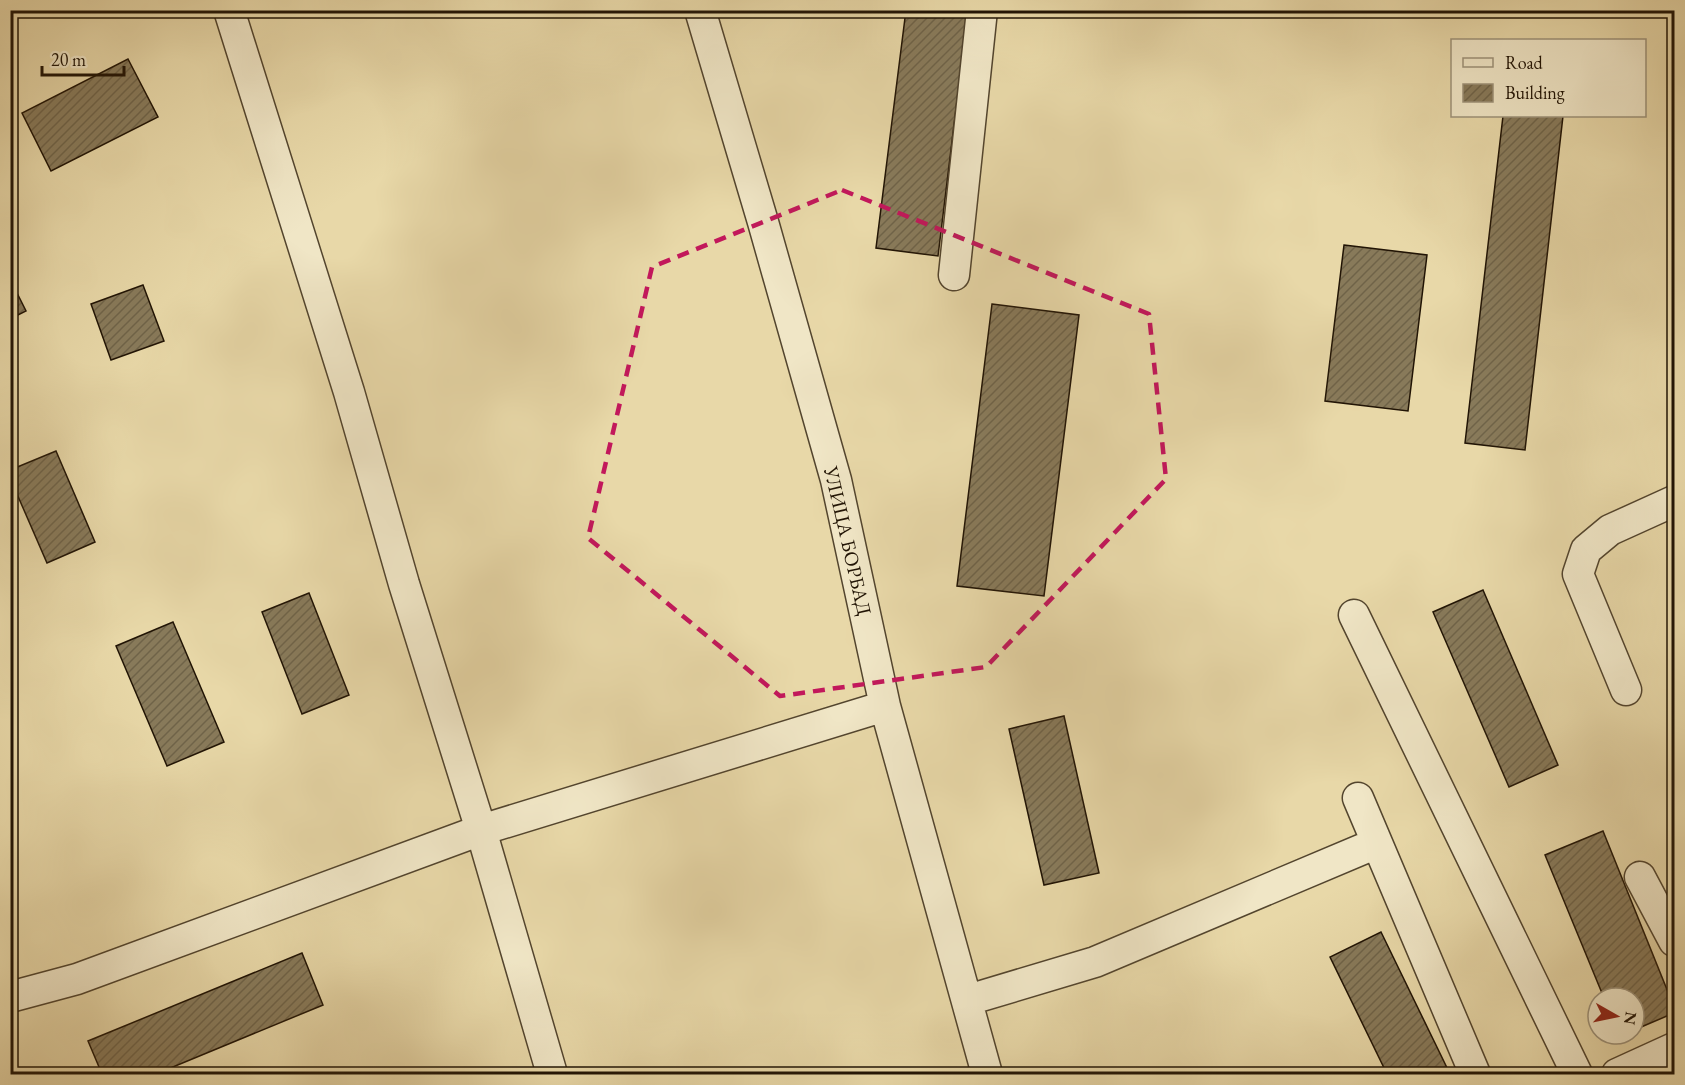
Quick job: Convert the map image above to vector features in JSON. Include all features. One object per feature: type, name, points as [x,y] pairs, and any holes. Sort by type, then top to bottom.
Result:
[{"type":"street","points":[[229,10],[349,392],[404,584],[481,830],[552,1074]]},
{"type":"street","name":"УЛИЦА БОРБАД","points":[[700,10],[764,222],[836,480],[885,706],[987,1074]]},
{"type":"street","points":[[954,275],[982,10]]},
{"type":"street","points":[[1626,690],[1578,574],[1586,550],[1610,530],[1674,501]]},
{"type":"street","points":[[1354,615],[1576,1074]]},
{"type":"street","points":[[10,997],[77,979],[481,830],[885,706]]},
{"type":"street","points":[[1358,798],[1475,1074]]},
{"type":"street","points":[[968,1000],[1095,962],[1377,843]]},
{"type":"street","points":[[1640,877],[1674,941]]},
{"type":"street","points":[[1617,1074],[1674,1048]]},
{"type":"highlighted area","points":[[842,190],[1149,314],[1166,479],[986,667],[780,696],[588,538],[652,267]]},
{"type":"building","points":[[906,10],[968,10],[938,256],[876,248]]},
{"type":"building","points":[[128,59],[158,117],[51,171],[22,113]]},
{"type":"building","points":[[1503,117],[1563,117],[1525,450],[1465,443]]},
{"type":"building","points":[[1344,245],[1427,255],[1408,411],[1325,401]]},
{"type":"building","points":[[10,279],[26,311],[10,319]]},
{"type":"building","points":[[143,285],[164,341],[111,360],[91,304]]},
{"type":"building","points":[[992,304],[1079,315],[1044,596],[957,586]]},
{"type":"building","points":[[56,451],[95,542],[47,563],[10,478],[10,470]]},
{"type":"building","points":[[1483,590],[1558,765],[1509,787],[1433,612]]},
{"type":"building","points":[[309,593],[349,695],[302,714],[262,612]]},
{"type":"building","points":[[173,622],[224,742],[167,766],[116,646]]},
{"type":"building","points":[[1064,716],[1099,873],[1044,885],[1009,729]]},
{"type":"building","points":[[1603,831],[1674,1007],[1674,1013],[1646,1025],[1646,986],[1599,986],[1545,855]]},
{"type":"building","points":[[1381,932],[1450,1074],[1387,1074],[1330,957]]},
{"type":"building","points":[[302,953],[323,1005],[156,1074],[102,1074],[88,1041]]}]
